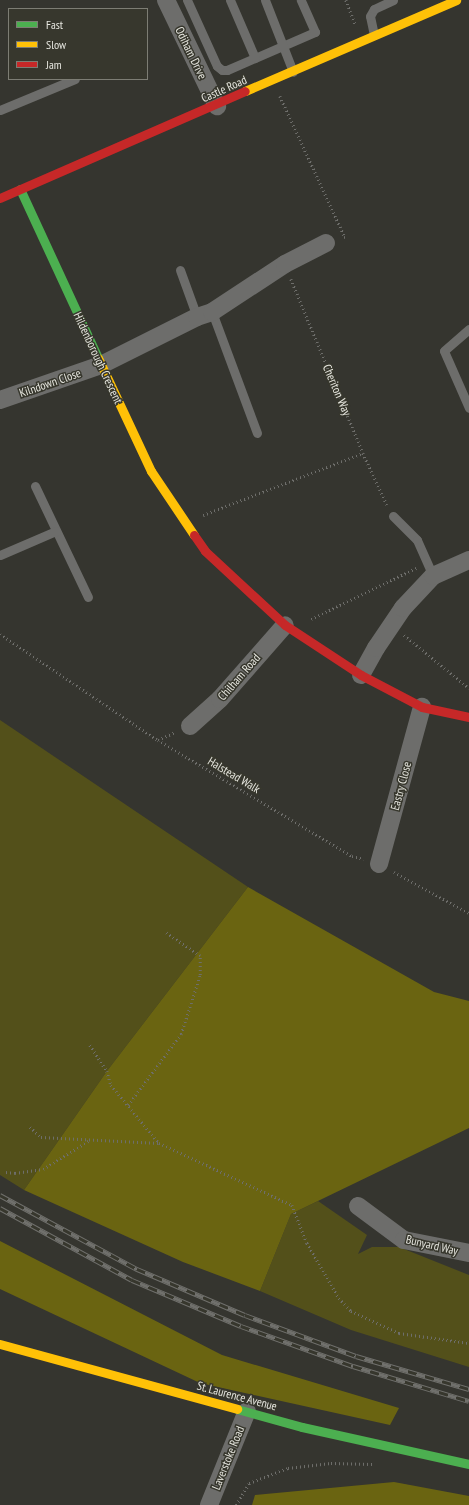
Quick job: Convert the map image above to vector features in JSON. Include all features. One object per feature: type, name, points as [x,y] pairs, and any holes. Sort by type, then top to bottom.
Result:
[{"type":"street","name":"Odiham Drive","points":[[166,0],[217,106]]},
{"type":"street","name":"Castle Road","points":[[0,198],[217,106],[374,35],[456,0]]},
{"type":"street","name":"Hildenborough Crescent","points":[[20,189],[151,471],[205,551],[287,627],[361,675],[422,707],[469,717]]},
{"type":"street","points":[[101,365],[205,314],[285,264],[326,243]]},
{"type":"street","name":"Kilndown Close","points":[[0,400],[101,365]]},
{"type":"street","points":[[361,675],[376,648],[430,569],[469,560]]},
{"type":"street","name":"Chilham Road","points":[[190,726],[220,699],[287,627]]},
{"type":"street","name":"Eastry Close","points":[[379,864],[422,707]]},
{"type":"street","name":"Bunyard Way","points":[[358,1206],[404,1240],[469,1253]]},
{"type":"street","name":"St. Laurence Avenue","points":[[0,1344],[96,1372],[247,1411],[302,1427],[469,1464]]},
{"type":"street","name":"Laverstoke Road","points":[[209,1505],[247,1411]]},
{"type":"lane","points":[[187,0],[217,66],[222,70],[227,70],[315,32],[301,0]]},
{"type":"lane","points":[[230,0],[255,58]]},
{"type":"lane","points":[[265,0],[293,72]]},
{"type":"lane","points":[[374,35],[370,16],[374,9],[393,0]]},
{"type":"lane","points":[[0,110],[73,80]]},
{"type":"lane","points":[[180,270],[205,314],[257,433]]},
{"type":"lane","points":[[469,329],[444,351],[469,408]]},
{"type":"lane","points":[[35,486],[88,596]]},
{"type":"lane","points":[[392,516],[417,540],[430,569]]},
{"type":"lane","points":[[0,555],[56,531]]},
{"type":"path","points":[[346,0],[357,28]]},
{"type":"path","points":[[273,81],[345,237],[326,243]]},
{"type":"path","name":"Cheriton Way","points":[[285,264],[363,453],[392,516]]},
{"type":"path","points":[[185,522],[363,453]]},
{"type":"path","points":[[287,627],[430,569]]},
{"type":"path","points":[[392,625],[469,688]]},
{"type":"path","name":"Halstead Walk","points":[[0,634],[158,740],[352,856],[379,864],[469,913]]},
{"type":"path","points":[[128,1105],[181,1034],[200,976],[200,956],[166,933]]},
{"type":"path","points":[[90,1045],[107,1071],[111,1085],[159,1143]]},
{"type":"path","points":[[30,1127],[41,1137],[159,1143],[292,1205],[307,1243],[339,1298],[351,1312],[400,1334],[469,1343]]},
{"type":"path","points":[[6,1172],[15,1173],[43,1169],[90,1140]]},
{"type":"path","points":[[236,1505],[249,1483],[288,1468],[331,1463],[375,1464]]},
{"type":"shaded area","points":[[0,720],[248,887],[107,1071],[24,1190],[0,1175]]},
{"type":"shaded area","points":[[248,887],[434,992],[469,1001],[469,1128],[291,1214],[260,1291],[183,1262],[24,1190],[107,1071]]},
{"type":"shaded area","points":[[318,1201],[367,1235],[358,1254],[372,1247],[399,1247],[469,1275],[469,1367],[351,1330],[260,1291],[291,1214]]},
{"type":"shaded area","points":[[0,1241],[222,1355],[399,1408],[390,1425],[200,1383],[0,1289]]},
{"type":"shaded area","points":[[394,1482],[469,1496],[469,1505],[252,1505],[255,1495]]},
{"type":"railway","points":[[0,1195],[137,1269],[245,1315],[356,1356],[469,1389]]},
{"type":"railway","points":[[0,1208],[132,1280],[241,1326],[353,1366],[469,1401]]},
{"type":"traffic: fast","points":[[20,189],[98,358]]},
{"type":"traffic: fast","points":[[237,1409],[302,1427],[469,1464]]},
{"type":"traffic: slow","points":[[245,91],[456,0]]},
{"type":"traffic: slow","points":[[98,358],[151,471],[194,535]]},
{"type":"traffic: slow","points":[[0,1344],[237,1409]]},
{"type":"traffic: jam","points":[[0,198],[245,91]]},
{"type":"traffic: jam","points":[[194,535],[205,551],[285,625],[361,675],[422,707],[469,717]]}]
